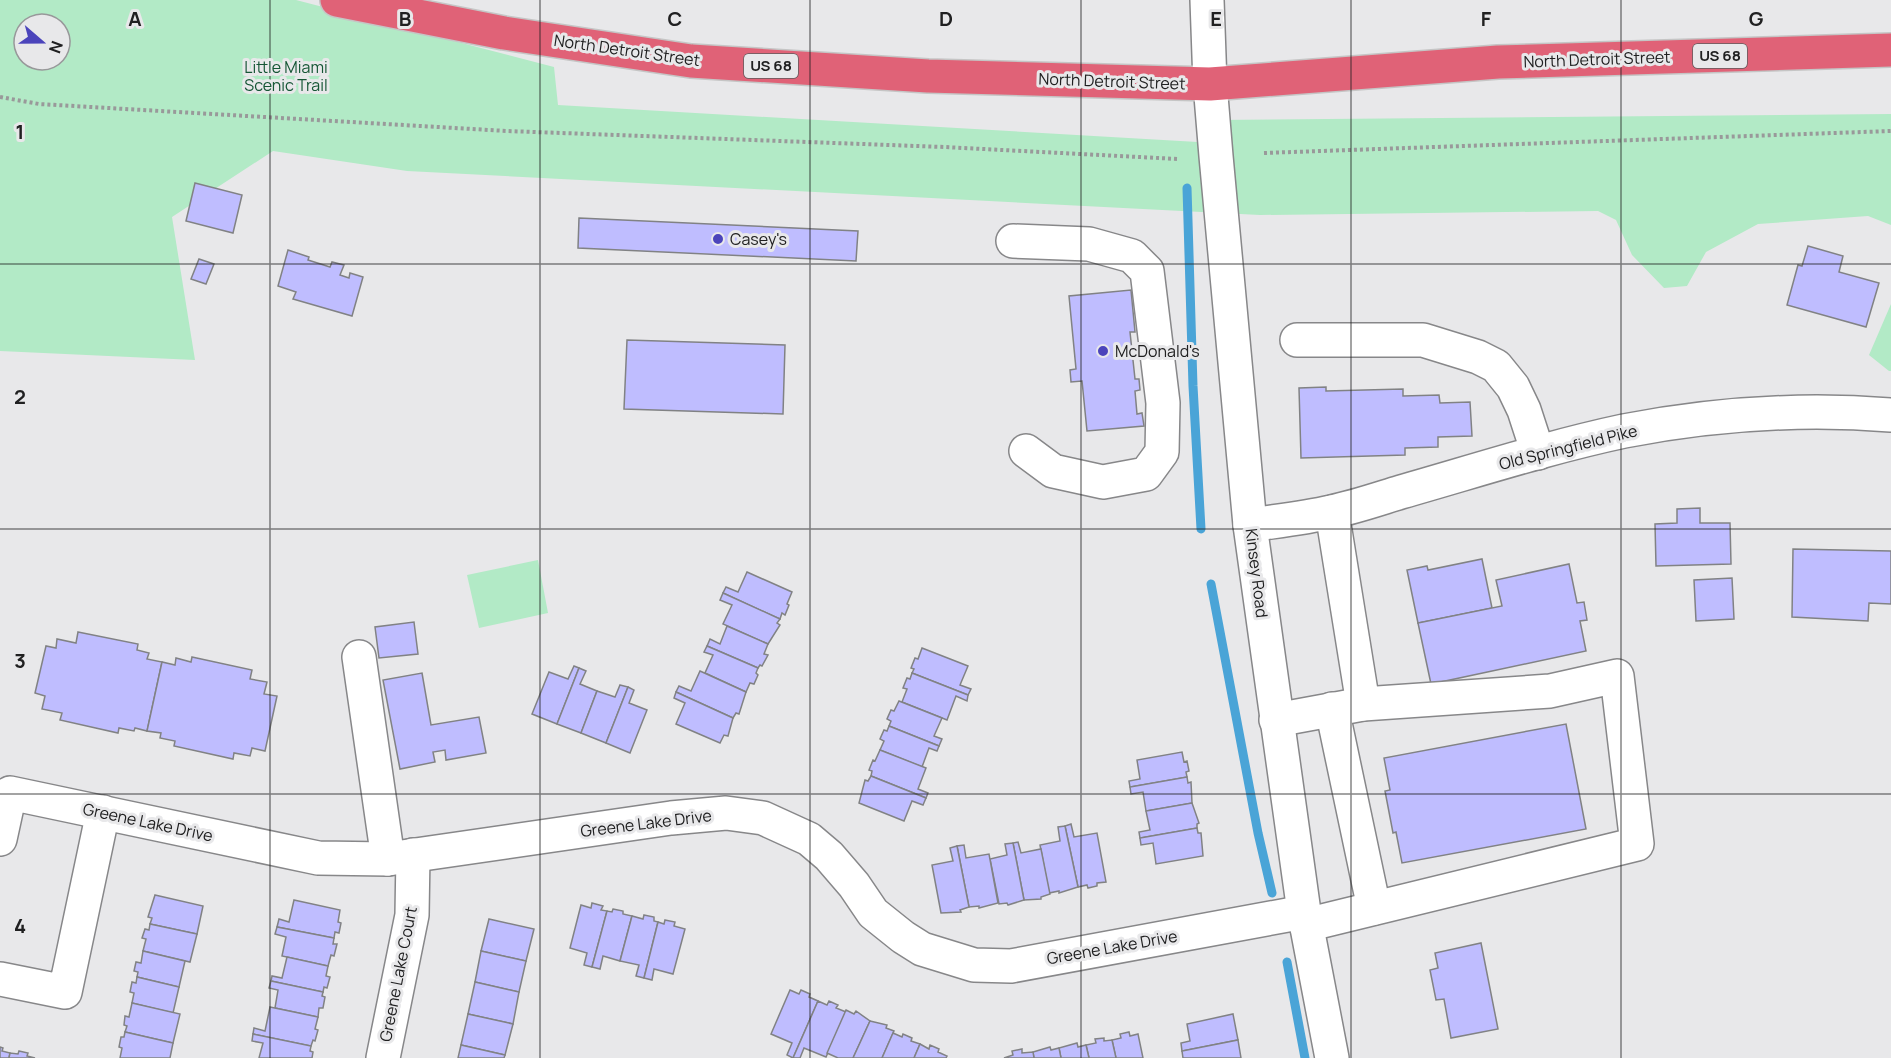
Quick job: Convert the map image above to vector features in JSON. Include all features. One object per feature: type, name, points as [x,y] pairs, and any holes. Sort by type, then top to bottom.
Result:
[{"type":"highway","name":"North Detroit Street","points":[[337,0],[504,33],[691,60],[918,75],[1210,84],[1498,62],[1891,50]]},
{"type":"street","name":"Kinsey Road","points":[[1208,0],[1210,84],[1250,525],[1305,919],[1332,1058]]},
{"type":"street","points":[[1012,241],[1089,244],[1132,256],[1147,271],[1163,403],[1162,452],[1146,474],[1103,482],[1053,471],[1026,451]]},
{"type":"street","points":[[1297,340],[1423,340],[1478,357],[1496,366],[1513,387],[1524,411],[1550,450]]},
{"type":"street","name":"Old Springfield Pike","points":[[1250,525],[1332,512],[1550,450],[1623,432],[1733,415],[1837,412],[1891,415]]},
{"type":"street","points":[[1332,512],[1348,707],[1374,908]]},
{"type":"street","name":"Greene Lake Court","points":[[359,657],[412,915],[383,1058]]},
{"type":"street","name":"Greene Lake Drive","points":[[0,839],[10,793],[318,858],[400,857],[671,818],[726,813],[763,818],[808,839],[829,856],[854,885],[873,913],[922,949],[974,965],[1011,966],[1374,908],[1637,844],[1617,676],[1551,691],[1348,707]]},
{"type":"street","points":[[1276,720],[1348,707]]},
{"type":"street","points":[[0,979],[65,992],[103,812]]},
{"type":"path","points":[[0,97],[39,104],[479,130],[934,147],[1178,159]]},
{"type":"path","points":[[1264,153],[1891,131]]},
{"type":"green space","name":"Little Miami Scenic Trail","points":[[0,0],[296,0],[554,67],[558,105],[1215,143],[1215,120],[1891,114],[1891,225],[1868,216],[1758,224],[1706,252],[1687,286],[1664,288],[1632,255],[1616,220],[1598,211],[1260,215],[407,171],[273,151],[172,217],[195,360],[0,351]]},
{"type":"green space","points":[[1891,304],[1891,371],[1889,371],[1869,355]]},
{"type":"green space","points":[[538,560],[548,613],[479,628],[467,575]]},
{"type":"building","points":[[195,183],[242,195],[233,233],[186,221]]},
{"type":"building","name":"Casey's","points":[[579,218],[858,231],[856,261],[578,248]]},
{"type":"building","points":[[1808,246],[1843,256],[1839,272],[1879,283],[1866,327],[1787,305],[1798,265],[1802,266]]},
{"type":"building","points":[[288,250],[330,267],[332,262],[344,265],[340,275],[349,278],[350,273],[363,277],[352,316],[293,299],[296,292],[278,286]]},
{"type":"building","points":[[199,259],[214,264],[206,284],[191,279]]},
{"type":"building","name":"McDonald's","points":[[1131,290],[1135,332],[1130,332],[1135,379],[1139,379],[1140,390],[1135,391],[1137,414],[1142,413],[1144,426],[1087,431],[1082,381],[1071,382],[1070,370],[1076,369],[1069,296]]},
{"type":"building","points":[[627,340],[785,345],[783,414],[624,409]]},
{"type":"building","points":[[1326,387],[1326,391],[1403,389],[1403,396],[1439,395],[1440,403],[1470,402],[1472,436],[1438,437],[1438,447],[1405,448],[1405,455],[1301,458],[1299,388]]},
{"type":"building","points":[[1700,508],[1700,523],[1730,523],[1731,564],[1656,566],[1655,524],[1677,523],[1677,509]]},
{"type":"building","points":[[1793,549],[1891,551],[1891,604],[1869,603],[1868,621],[1792,617]]},
{"type":"building","points":[[1482,559],[1492,608],[1418,623],[1407,570],[1427,566],[1428,570]]},
{"type":"building","points":[[1569,564],[1577,603],[1584,602],[1587,620],[1580,621],[1586,651],[1431,684],[1418,623],[1502,606],[1496,580]]},
{"type":"building","points":[[747,572],[792,592],[785,615],[782,613],[780,619],[723,593],[726,587],[738,592]]},
{"type":"building","points":[[1732,578],[1734,619],[1696,621],[1694,580]]},
{"type":"building","points":[[723,593],[780,619],[777,623],[780,625],[768,644],[723,624],[732,605],[720,600]]},
{"type":"building","points":[[414,622],[418,654],[379,658],[375,627]]},
{"type":"building","points":[[727,626],[768,644],[764,654],[768,655],[762,666],[758,668],[707,646],[710,639],[720,644]]},
{"type":"building","points":[[78,632],[138,644],[137,650],[149,653],[147,659],[162,662],[147,731],[119,728],[118,733],[60,720],[62,713],[42,709],[45,696],[35,693],[46,646],[56,648],[57,639],[76,643]]},
{"type":"building","points":[[707,646],[758,668],[754,684],[750,683],[746,692],[705,673],[713,655],[704,652]]},
{"type":"building","points":[[922,648],[968,666],[960,685],[971,689],[968,695],[912,673],[914,669],[911,668],[915,658],[918,659]]},
{"type":"building","points":[[192,657],[252,670],[250,679],[267,682],[264,694],[277,696],[265,751],[252,748],[250,756],[234,753],[233,759],[174,746],[175,741],[160,738],[161,733],[147,731],[162,662],[175,665],[176,658],[191,662]]},
{"type":"building","points":[[574,666],[579,668],[557,724],[532,714],[549,672],[568,679]]},
{"type":"building","points":[[579,668],[586,671],[580,684],[597,691],[581,733],[557,724]]},
{"type":"building","points":[[700,671],[746,692],[739,714],[736,713],[733,718],[676,692],[679,686],[691,691]]},
{"type":"building","points":[[422,673],[431,725],[479,717],[486,753],[446,760],[445,750],[433,752],[435,762],[400,769],[383,680]]},
{"type":"building","points":[[912,673],[968,695],[967,701],[956,696],[947,720],[902,702],[907,689],[903,688]]},
{"type":"building","points":[[620,685],[628,687],[606,743],[581,733],[597,691],[615,697]]},
{"type":"building","points":[[628,687],[634,690],[629,703],[647,710],[630,753],[606,743]]},
{"type":"building","points":[[676,692],[733,718],[728,736],[724,735],[720,743],[676,724],[685,703],[674,698]]},
{"type":"building","points":[[899,701],[942,718],[934,736],[942,739],[939,746],[889,726],[891,721],[887,719]]},
{"type":"building","points":[[1566,724],[1586,829],[1402,863],[1396,832],[1393,833],[1385,791],[1390,790],[1384,758]]},
{"type":"building","points":[[889,726],[939,746],[937,751],[929,748],[922,767],[880,750],[884,741],[880,739],[884,730],[887,731]]},
{"type":"building","points":[[880,750],[926,768],[918,789],[928,793],[926,798],[871,776],[872,771],[869,770]]},
{"type":"building","points":[[1182,752],[1189,771],[1186,772],[1187,777],[1130,787],[1129,781],[1140,779],[1137,760]]},
{"type":"building","points":[[871,776],[926,798],[923,805],[912,801],[904,821],[859,803],[865,780],[868,781]]},
{"type":"building","points":[[1187,777],[1188,783],[1191,782],[1192,803],[1146,811],[1143,792],[1131,794],[1130,787]]},
{"type":"building","points":[[1192,803],[1199,823],[1197,828],[1140,838],[1139,832],[1150,830],[1146,811]]},
{"type":"building","points":[[1071,824],[1074,837],[1097,833],[1106,882],[1097,883],[1097,886],[1088,888],[1087,885],[1078,887],[1065,826]]},
{"type":"building","points":[[1065,826],[1078,887],[1059,893],[1059,891],[1049,893],[1040,845],[1060,841],[1058,827]]},
{"type":"building","points":[[1197,828],[1198,833],[1201,833],[1203,856],[1156,864],[1153,843],[1141,845],[1140,838]]},
{"type":"building","points":[[1018,842],[1021,853],[1041,849],[1050,894],[1041,899],[1024,900],[1013,843]]},
{"type":"building","points":[[1013,843],[1024,900],[1008,905],[1007,903],[999,904],[990,859],[1007,855],[1005,844]]},
{"type":"building","points":[[964,845],[966,858],[989,854],[998,903],[979,908],[979,906],[969,907],[957,846]]},
{"type":"building","points":[[957,846],[969,907],[960,910],[961,912],[941,913],[932,865],[953,861],[950,848]]},
{"type":"building","points":[[155,895],[203,906],[197,934],[150,924],[152,918],[148,917]]},
{"type":"building","points":[[294,900],[340,910],[339,933],[335,932],[334,938],[277,927],[279,919],[289,922]]},
{"type":"building","points":[[592,903],[603,906],[601,910],[607,911],[592,967],[584,965],[587,953],[570,948],[581,905],[591,908]]},
{"type":"building","points":[[613,909],[632,916],[620,961],[603,956],[600,969],[592,967],[607,911],[612,912]]},
{"type":"building","points":[[644,915],[654,917],[654,921],[658,922],[644,978],[636,976],[639,965],[620,961],[632,916],[643,919]]},
{"type":"building","points":[[489,919],[534,929],[526,961],[481,951]]},
{"type":"building","points":[[665,920],[675,922],[674,926],[685,929],[673,974],[654,969],[652,980],[644,978],[658,922],[664,924]]},
{"type":"building","points":[[150,924],[197,934],[190,962],[143,951],[146,939],[142,938],[145,929],[149,930]]},
{"type":"building","points":[[277,927],[334,938],[333,944],[337,944],[328,966],[282,956],[286,937],[275,934]]},
{"type":"building","points":[[1481,943],[1498,1029],[1451,1038],[1444,999],[1436,1000],[1430,970],[1438,968],[1435,953]]},
{"type":"building","points":[[143,951],[185,961],[179,987],[137,977],[138,972],[134,971],[136,962],[141,963]]},
{"type":"building","points":[[481,951],[526,961],[519,992],[475,982]]},
{"type":"building","points":[[287,957],[328,966],[326,976],[330,977],[327,988],[324,987],[323,992],[271,981],[272,976],[282,978]]},
{"type":"building","points":[[137,977],[179,987],[173,1013],[132,1003],[134,993],[130,992],[132,982],[136,983]]},
{"type":"building","points":[[271,981],[323,992],[322,996],[325,997],[323,1008],[319,1008],[318,1017],[275,1008],[278,990],[269,988]]},
{"type":"building","points":[[475,982],[519,992],[513,1024],[468,1014]]},
{"type":"building","points":[[790,990],[799,994],[801,990],[818,1001],[793,1058],[787,1055],[792,1043],[771,1034]]},
{"type":"building","points":[[818,1001],[827,1005],[829,1001],[838,1005],[836,1008],[846,1012],[826,1057],[804,1048],[800,1058],[793,1058]]},
{"type":"building","points":[[132,1003],[180,1014],[173,1043],[125,1032],[127,1026],[124,1025],[125,1016],[129,1017]]},
{"type":"building","points":[[270,1007],[318,1017],[315,1029],[318,1030],[311,1046],[253,1034],[254,1028],[265,1031]]},
{"type":"building","points":[[846,1010],[854,1014],[856,1011],[870,1021],[853,1058],[838,1058],[827,1053]]},
{"type":"building","points":[[468,1014],[513,1024],[505,1055],[461,1045]]},
{"type":"building","points":[[1233,1014],[1238,1040],[1182,1051],[1181,1043],[1190,1041],[1187,1024]]},
{"type":"building","points":[[870,1021],[887,1025],[886,1028],[894,1031],[882,1058],[853,1058]]},
{"type":"building","points":[[125,1032],[173,1043],[170,1058],[120,1058],[122,1048],[119,1047],[121,1037],[124,1037]]},
{"type":"building","points":[[1129,1032],[1130,1036],[1138,1034],[1143,1058],[1116,1058],[1112,1040],[1121,1038],[1120,1034]]},
{"type":"building","points":[[893,1033],[902,1037],[903,1034],[912,1038],[911,1041],[920,1044],[914,1058],[882,1058]]},
{"type":"building","points":[[253,1034],[311,1046],[312,1058],[259,1058],[263,1043],[252,1041]]},
{"type":"building","points":[[1104,1038],[1104,1041],[1112,1040],[1116,1058],[1089,1058],[1086,1045],[1096,1043],[1095,1039]]},
{"type":"building","points":[[1238,1040],[1241,1058],[1183,1058],[1182,1051]]},
{"type":"building","points":[[1077,1043],[1078,1047],[1086,1045],[1089,1058],[1061,1058],[1059,1048]]},
{"type":"building","points":[[920,1044],[929,1049],[930,1045],[939,1049],[938,1052],[947,1056],[946,1058],[914,1058]]},
{"type":"building","points":[[461,1045],[505,1055],[504,1058],[458,1058]]},
{"type":"building","points":[[0,1047],[3,1048],[2,1051],[10,1053],[9,1058],[0,1058]]},
{"type":"building","points":[[1050,1047],[1051,1050],[1059,1048],[1061,1058],[1034,1058],[1033,1052]]},
{"type":"building","points":[[1022,1049],[1022,1053],[1033,1052],[1034,1058],[1004,1058],[1013,1055],[1012,1051]]},
{"type":"building","points":[[19,1051],[35,1058],[9,1058],[10,1053],[18,1054]]},
{"type":"waterway","points":[[1187,188],[1193,386],[1201,529]]},
{"type":"waterway","points":[[1211,584],[1258,833],[1272,893]]},
{"type":"waterway","points":[[1287,962],[1305,1058]]},
{"type":"place","name":"Casey's","points":[[718,239]]},
{"type":"place","name":"McDonald's","points":[[1103,351]]}]
